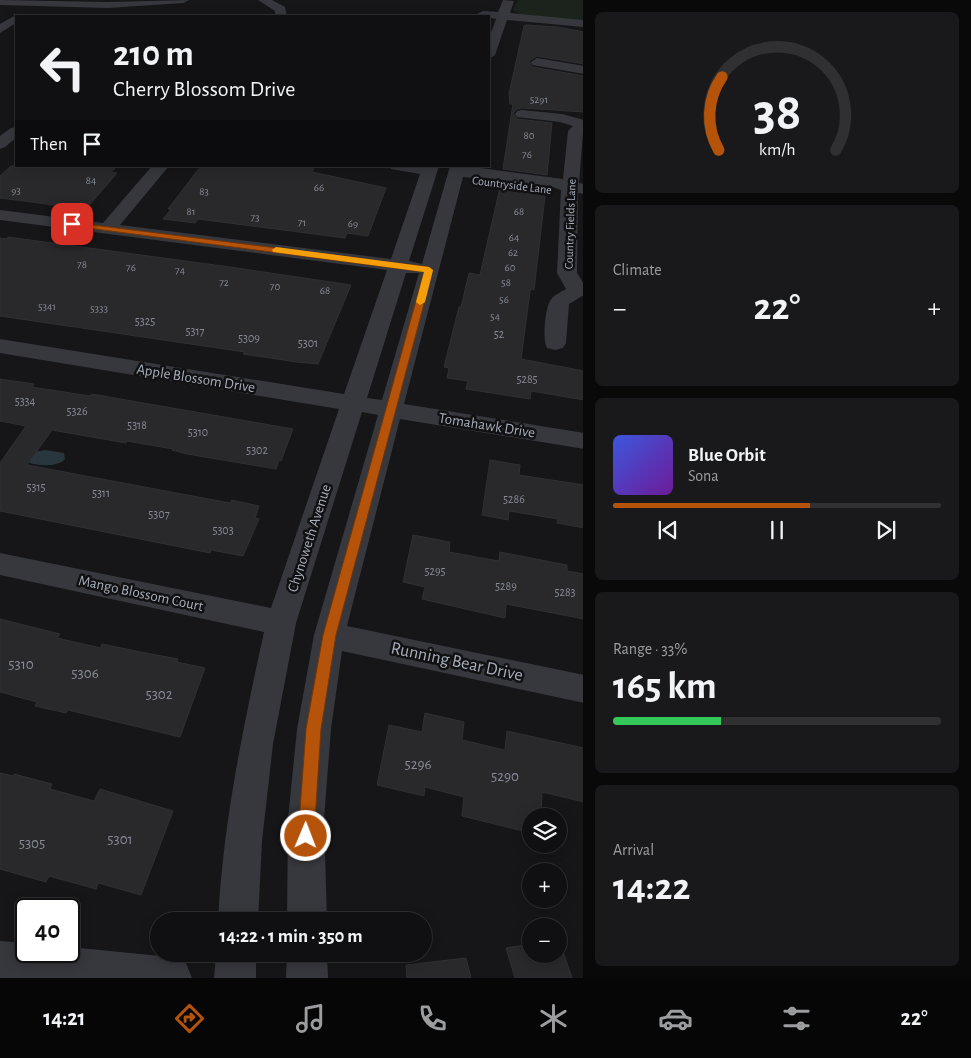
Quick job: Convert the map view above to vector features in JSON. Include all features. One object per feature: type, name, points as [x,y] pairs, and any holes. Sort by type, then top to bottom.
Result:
[{"type":"street","points":[[25,0],[143,9],[183,0]]},
{"type":"street","points":[[264,0],[281,10],[281,15]]},
{"type":"street","points":[[483,15],[489,0]]},
{"type":"street","points":[[490,52],[508,0]]},
{"type":"street","points":[[0,2],[42,2]]},
{"type":"street","points":[[21,15],[42,2]]},
{"type":"street","points":[[490,15],[583,24]]},
{"type":"street","points":[[0,29],[15,19]]},
{"type":"street","points":[[537,62],[583,70]]},
{"type":"street","points":[[522,114],[562,118],[583,125]]},
{"type":"street","name":"Country Fields Lane","points":[[555,343],[557,310],[560,301],[581,291],[571,283],[567,273],[577,188],[576,131],[583,125]]},
{"type":"street","points":[[0,144],[15,132]]},
{"type":"street","points":[[108,228],[160,167]]},
{"type":"street","points":[[414,167],[431,168]]},
{"type":"street","name":"Chynoweth Avenue","points":[[239,912],[243,841],[256,744],[281,623],[431,168]]},
{"type":"street","points":[[306,912],[306,819],[314,729],[329,635],[456,172]]},
{"type":"street","name":"Countryside Lane","points":[[456,172],[557,190],[577,188]]},
{"type":"street","points":[[0,215],[429,270]]},
{"type":"street","name":"Apple Blossom Drive","points":[[0,346],[392,409]]},
{"type":"street","name":"Tomahawk Drive","points":[[392,409],[583,441]]},
{"type":"street","name":"Mango Blossom Court","points":[[0,564],[281,623]]},
{"type":"street","name":"Running Bear Drive","points":[[329,635],[583,689]]},
{"type":"street","points":[[0,961],[171,978]]},
{"type":"street","points":[[235,978],[236,962]]},
{"type":"street","points":[[307,962],[307,978]]},
{"type":"shaded area","points":[[518,0],[583,0],[583,22],[520,14],[513,10]]},
{"type":"shaded area","points":[[45,450],[64,453],[65,459],[53,465],[30,463],[29,461],[35,452]]},
{"type":"building","points":[[524,26],[558,27],[583,32],[583,64],[537,56],[529,61],[532,67],[583,76],[583,112],[522,108],[517,109],[513,113],[517,119],[552,123],[547,175],[503,169],[513,104],[510,104],[509,94]]},
{"type":"building","points":[[11,166],[116,167],[111,172],[117,173],[86,209],[0,198],[0,176]]},
{"type":"building","points":[[200,167],[314,167],[312,172],[386,188],[368,236],[347,233],[345,238],[198,219],[195,223],[163,219],[171,209],[168,209]]},
{"type":"building","points":[[501,183],[546,187],[534,290],[531,289],[530,291],[521,359],[583,371],[583,400],[531,391],[530,399],[466,389],[468,381],[447,378],[449,368],[444,367],[469,273],[480,275]]},
{"type":"building","points":[[8,237],[351,285],[318,364],[297,362],[243,354],[245,352],[0,316],[0,238],[7,239]]},
{"type":"building","points":[[0,379],[34,384],[32,387],[90,396],[92,394],[293,429],[276,469],[187,454],[173,449],[52,430],[27,465],[230,503],[232,500],[259,506],[255,518],[259,519],[243,556],[211,550],[210,553],[0,511],[0,463],[26,426],[0,421]]},
{"type":"building","points":[[490,460],[520,465],[519,475],[583,485],[583,528],[557,523],[558,519],[509,511],[508,520],[482,515]]},
{"type":"building","points":[[413,535],[450,542],[449,552],[499,561],[500,552],[567,565],[567,571],[583,574],[583,619],[506,604],[505,618],[422,599],[425,587],[403,582]]},
{"type":"building","points":[[0,619],[60,634],[57,638],[101,648],[102,644],[178,659],[177,662],[205,668],[180,737],[68,710],[66,713],[35,706],[37,702],[0,692]]},
{"type":"building","points":[[425,713],[464,722],[462,740],[505,750],[507,731],[583,748],[583,802],[542,792],[541,808],[522,808],[522,831],[462,816],[464,797],[425,787],[424,796],[377,785],[389,725],[422,732]]},
{"type":"building","points":[[0,773],[13,776],[14,774],[52,784],[50,789],[94,801],[100,789],[173,811],[141,895],[98,883],[96,889],[49,876],[46,882],[0,869]]},
{"type":"building","points":[[522,945],[522,963],[567,963],[572,978],[515,978],[506,948]]},
{"type":"building","points":[[466,958],[471,978],[407,978],[406,965]]},
{"type":"slow traffic","points":[[276,250],[429,270],[420,302]]},
{"type":"route","points":[[72,224],[429,270],[329,635],[314,729],[306,836]]}]
